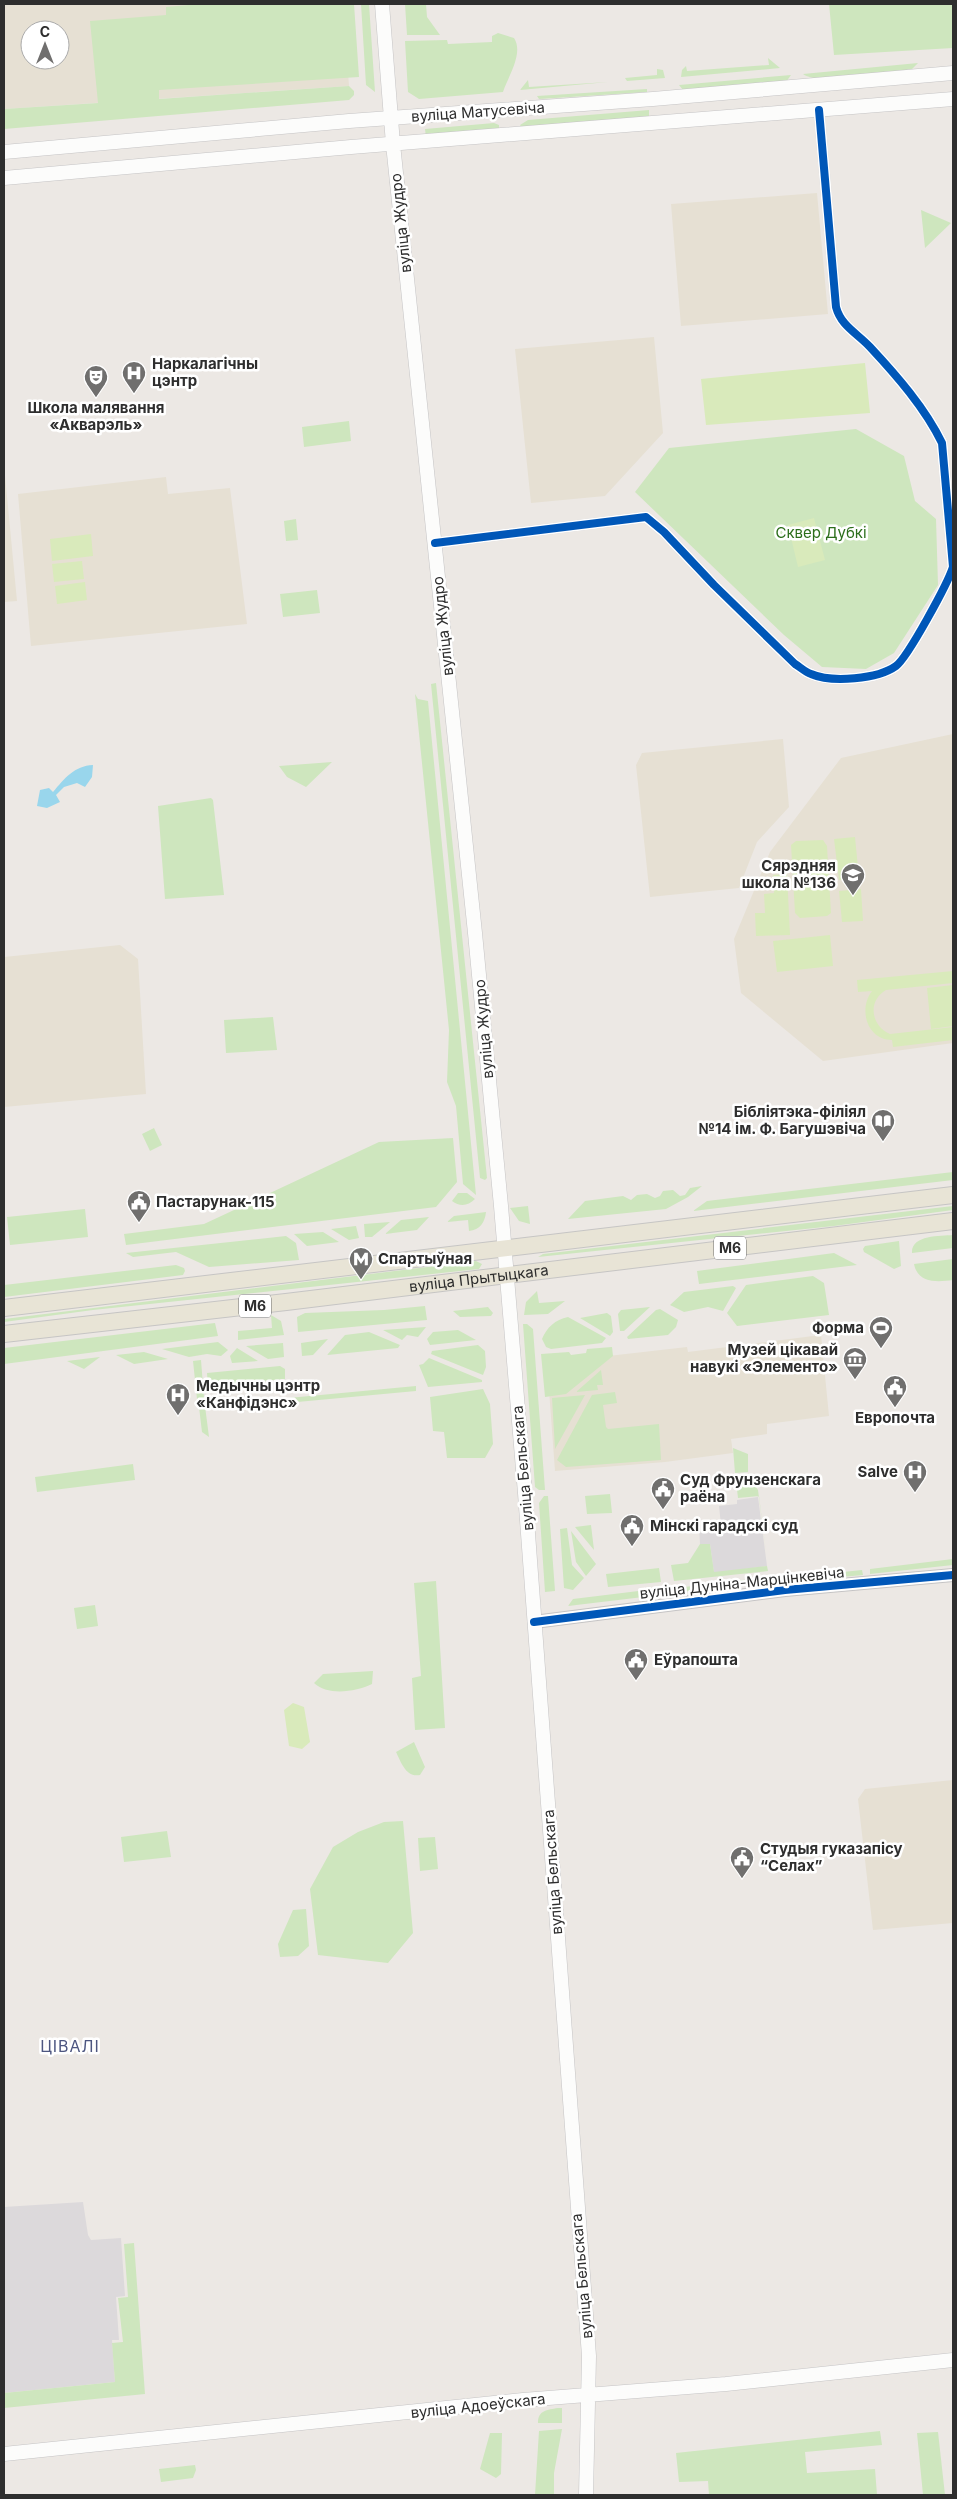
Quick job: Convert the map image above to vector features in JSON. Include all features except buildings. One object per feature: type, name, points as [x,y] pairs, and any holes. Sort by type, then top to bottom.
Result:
[{"type":"main road","name":"вуліца Жудро","points":[[382,4],[393,144],[475,933],[504,1248]]},
{"type":"main road","name":"вуліца Матусевіча","points":[[4,152],[391,118],[653,99],[953,72]]},
{"type":"main road","name":"вуліца Матусевіча","points":[[4,178],[393,144],[953,99]]},
{"type":"main road","name":"вуліца Прытыцкага","points":[[4,1308],[953,1195]]},
{"type":"main road","name":"вуліца Прытыцкага","points":[[4,1334],[506,1276],[953,1221]]},
{"type":"main road","name":"вуліца Бельскага","points":[[504,1248],[589,2356],[586,2495]]},
{"type":"main road","name":"вуліца Адоеўскага","points":[[4,2454],[953,2360]]},
{"type":"street","points":[[435,543],[634,516],[646,516],[795,664],[810,674],[822,678],[868,678],[884,673],[898,664],[948,584],[953,567],[942,443],[935,428],[901,384],[869,346],[839,319],[836,307],[819,110]]},
{"type":"street","name":"вуліца Дуніна-Марцінкевіча","points":[[534,1622],[785,1590],[953,1575]]},
{"type":"shaded area","points":[[4,4],[343,4],[349,86],[4,109]]},
{"type":"shaded area","points":[[817,193],[828,314],[681,326],[671,204]]},
{"type":"shaded area","points":[[654,337],[663,433],[605,496],[531,503],[515,349]]},
{"type":"shaded area","points":[[4,465],[17,601],[4,602]]},
{"type":"shaded area","points":[[166,477],[168,494],[230,488],[247,624],[31,646],[18,494]]},
{"type":"shaded area","name":"Сярэдняя школа №136","points":[[953,734],[953,1043],[823,1061],[741,993],[734,939],[770,852],[841,758]]},
{"type":"shaded area","points":[[783,739],[789,807],[757,842],[739,888],[650,897],[636,765],[642,753]]},
{"type":"shaded area","points":[[120,945],[138,959],[146,1094],[4,1107],[4,957]]},
{"type":"shaded area","points":[[821,1335],[829,1416],[767,1424],[767,1434],[731,1439],[733,1453],[665,1462],[555,1471],[547,1363],[687,1347],[688,1352]]},
{"type":"shaded area","points":[[758,1497],[767,1566],[714,1573],[710,1544],[700,1544],[699,1525],[721,1525],[719,1506],[737,1504],[737,1500]]},
{"type":"shaded area","points":[[953,1780],[953,1923],[873,1930],[858,1799],[865,1789]]},
{"type":"shaded area","points":[[83,2202],[88,2235],[91,2240],[121,2238],[125,2296],[116,2297],[119,2340],[112,2340],[115,2382],[4,2393],[4,2207]]},
{"type":"green space","points":[[200,4],[354,4],[359,77],[159,90],[159,99],[349,86],[354,91],[354,95],[349,100],[4,129],[4,109],[98,103],[90,21],[166,15],[166,7]]},
{"type":"green space","points":[[361,4],[369,4],[375,92],[366,85]]},
{"type":"green space","points":[[405,4],[426,4],[427,17],[440,35],[407,35]]},
{"type":"green space","points":[[829,4],[953,4],[953,48],[834,55]]},
{"type":"green space","points":[[498,33],[514,38],[517,44],[514,65],[503,92],[419,99],[408,92],[405,41],[447,40],[448,44],[492,42],[492,36]]},
{"type":"green space","points":[[768,58],[780,68],[681,77],[682,70],[686,66],[687,71],[769,65]]},
{"type":"green space","points":[[918,63],[912,69],[855,77],[823,79],[803,74]]},
{"type":"green space","points":[[657,69],[663,70],[665,78],[627,81],[625,78],[657,75]]},
{"type":"green space","points":[[791,75],[786,82],[683,90],[679,85]]},
{"type":"green space","points":[[528,80],[529,87],[608,82],[520,90]]},
{"type":"green space","points":[[647,89],[647,92],[539,99],[537,96]]},
{"type":"green space","points":[[649,110],[649,120],[521,127],[520,125],[528,120]]},
{"type":"green space","points":[[494,123],[499,125],[499,130],[426,137],[425,129]]},
{"type":"green space","points":[[921,210],[951,223],[925,248]]},
{"type":"green space","points":[[865,363],[870,413],[706,425],[701,379]]},
{"type":"green space","points":[[349,421],[351,441],[304,447],[302,427]]},
{"type":"green space","name":"Сквер Дубкі","points":[[856,429],[904,456],[915,501],[936,519],[938,585],[894,653],[866,669],[822,667],[784,635],[635,492],[669,448]]},
{"type":"green space","points":[[814,518],[825,560],[798,567],[788,525]]},
{"type":"green space","points":[[296,519],[298,540],[286,541],[284,521]]},
{"type":"green space","points":[[91,534],[93,556],[52,561],[50,539]]},
{"type":"green space","points":[[82,561],[84,579],[54,582],[52,564]]},
{"type":"green space","points":[[85,582],[87,600],[57,604],[55,586]]},
{"type":"green space","points":[[317,590],[320,613],[283,617],[280,594]]},
{"type":"green space","points":[[436,683],[487,1178],[485,1180],[480,1178],[431,684]]},
{"type":"green space","points":[[415,694],[418,699],[428,701],[476,1195],[463,1184],[456,1106],[447,1082],[449,1030]]},
{"type":"green space","points":[[332,762],[306,787],[287,777],[279,766]]},
{"type":"green space","points":[[211,798],[213,800],[224,895],[165,899],[158,806]]},
{"type":"green space","points":[[855,837],[859,878],[839,880],[834,839]]},
{"type":"green space","points":[[823,840],[827,846],[831,913],[827,916],[800,918],[795,913],[791,845],[796,841]]},
{"type":"green space","points":[[787,874],[790,935],[756,936],[755,913],[765,913],[764,894],[774,893],[773,875]]},
{"type":"green space","points":[[861,889],[863,921],[842,922],[839,891]]},
{"type":"green space","points":[[830,935],[833,966],[777,972],[773,941]]},
{"type":"green space","points":[[953,971],[953,983],[886,990],[876,1000],[874,1013],[879,1025],[890,1034],[953,1027],[953,1040],[893,1047],[892,1040],[883,1039],[871,1029],[867,1022],[866,1006],[872,991],[858,992],[857,980]]},
{"type":"green space","points":[[953,985],[953,1026],[931,1029],[927,988]]},
{"type":"green space","points":[[273,1017],[277,1050],[226,1053],[224,1020]]},
{"type":"green space","points":[[154,1128],[162,1145],[150,1151],[142,1134]]},
{"type":"green space","points":[[453,1138],[457,1182],[436,1207],[126,1245],[124,1234],[204,1224],[379,1142]]},
{"type":"green space","points":[[953,1172],[953,1180],[693,1211],[707,1201]]},
{"type":"green space","points":[[702,1186],[688,1197],[666,1209],[568,1219],[585,1201],[623,1196],[631,1200],[637,1195],[647,1194],[655,1198],[660,1196],[663,1191],[673,1190],[680,1196],[685,1195],[690,1188]]},
{"type":"green space","points":[[458,1193],[467,1193],[475,1199],[467,1204],[458,1204],[452,1201]]},
{"type":"green space","points":[[528,1206],[530,1224],[519,1221],[510,1208]]},
{"type":"green space","points":[[953,1206],[953,1210],[834,1226],[538,1257],[543,1254]]},
{"type":"green space","points":[[85,1209],[88,1237],[10,1245],[7,1217]]},
{"type":"green space","points":[[486,1212],[481,1225],[473,1230],[469,1231],[468,1220],[447,1222],[454,1216]]},
{"type":"green space","points":[[429,1217],[417,1230],[385,1234],[401,1220]]},
{"type":"green space","points":[[390,1222],[372,1237],[365,1237],[364,1224]]},
{"type":"green space","points":[[356,1226],[359,1238],[349,1240],[331,1229]]},
{"type":"green space","points":[[323,1232],[339,1242],[307,1246],[294,1234]]},
{"type":"green space","points":[[953,1235],[953,1248],[912,1253],[913,1247],[921,1240],[934,1236]]},
{"type":"green space","points":[[286,1236],[296,1243],[299,1260],[209,1267],[176,1252],[133,1257],[126,1253]]},
{"type":"green space","points":[[899,1241],[901,1266],[894,1269],[864,1252],[863,1249],[865,1246]]},
{"type":"green space","points":[[834,1253],[857,1265],[699,1284],[697,1271]]},
{"type":"green space","points":[[953,1259],[953,1280],[935,1281],[924,1278],[916,1271],[914,1264]]},
{"type":"green space","points":[[476,1261],[482,1264],[479,1269],[93,1310],[4,1322],[4,1319]]},
{"type":"green space","points":[[176,1265],[184,1268],[183,1275],[4,1297],[4,1285]]},
{"type":"green space","points":[[813,1276],[824,1283],[829,1315],[737,1326],[727,1313],[746,1285]]},
{"type":"green space","points":[[733,1286],[736,1288],[723,1311],[708,1307],[684,1312],[670,1305],[684,1292]]},
{"type":"green space","points":[[537,1291],[539,1303],[565,1301],[548,1314],[524,1315],[526,1302]]},
{"type":"green space","points":[[425,1306],[427,1320],[298,1332],[297,1317],[305,1313],[384,1310]]},
{"type":"green space","points":[[488,1307],[493,1313],[491,1316],[460,1317],[453,1311]]},
{"type":"green space","points":[[650,1307],[624,1331],[620,1331],[618,1314],[621,1310]]},
{"type":"green space","points":[[660,1309],[678,1320],[676,1327],[668,1335],[628,1339],[627,1337],[656,1310]]},
{"type":"green space","points":[[607,1313],[611,1316],[613,1332],[610,1336],[580,1318]]},
{"type":"green space","points":[[271,1315],[281,1321],[284,1335],[238,1340],[238,1331],[272,1328]]},
{"type":"green space","points":[[568,1317],[606,1338],[602,1343],[551,1349],[546,1347],[542,1339],[546,1331],[555,1322]]},
{"type":"green space","points":[[215,1323],[218,1336],[4,1364],[4,1348]]},
{"type":"green space","points":[[523,1324],[527,1324],[533,1329],[545,1490],[539,1490],[535,1487]]},
{"type":"green space","points":[[426,1327],[418,1337],[407,1335],[402,1340],[383,1330]]},
{"type":"green space","points":[[458,1330],[476,1340],[430,1345],[427,1339],[433,1332]]},
{"type":"green space","points":[[369,1332],[400,1345],[398,1348],[327,1355],[345,1335]]},
{"type":"green space","points":[[328,1339],[313,1355],[302,1356],[301,1343]]},
{"type":"green space","points":[[218,1342],[228,1350],[221,1356],[207,1354],[189,1357],[162,1349]]},
{"type":"green space","points":[[283,1343],[284,1357],[268,1359],[246,1346]]},
{"type":"green space","points":[[478,1345],[485,1351],[486,1367],[483,1375],[431,1354],[432,1351]]},
{"type":"green space","points":[[612,1347],[613,1356],[566,1394],[545,1397],[541,1354],[569,1352],[571,1355],[586,1353],[587,1349]]},
{"type":"green space","points":[[237,1348],[258,1361],[232,1363],[230,1356]]},
{"type":"green space","points":[[144,1352],[168,1359],[134,1364],[116,1355]]},
{"type":"green space","points":[[100,1357],[84,1369],[67,1361]]},
{"type":"green space","points":[[429,1358],[482,1380],[482,1382],[428,1387],[419,1365]]},
{"type":"green space","points":[[201,1360],[204,1398],[197,1399],[193,1361]]},
{"type":"green space","points":[[280,1366],[285,1369],[285,1379],[208,1386],[207,1373]]},
{"type":"green space","points":[[601,1370],[603,1385],[597,1385],[598,1390],[576,1392]]},
{"type":"green space","points":[[416,1386],[416,1391],[222,1409],[224,1404]]},
{"type":"green space","points":[[483,1389],[490,1404],[493,1444],[485,1458],[447,1458],[444,1432],[433,1431],[430,1397]]},
{"type":"green space","points":[[615,1392],[617,1403],[603,1405],[606,1427],[608,1429],[659,1424],[661,1460],[566,1467],[557,1460],[592,1395]]},
{"type":"green space","points":[[585,1395],[555,1449],[552,1398]]},
{"type":"green space","points":[[205,1406],[209,1437],[202,1432],[199,1407]]},
{"type":"green space","points":[[733,1448],[748,1454],[748,1472],[735,1473]]},
{"type":"green space","points":[[133,1464],[135,1480],[37,1492],[35,1477]]},
{"type":"green space","points":[[736,1481],[753,1483],[758,1490],[759,1496],[738,1498]]},
{"type":"green space","points":[[610,1494],[612,1513],[587,1514],[585,1496]]},
{"type":"green space","points":[[544,1496],[548,1496],[555,1591],[545,1592],[539,1503]]},
{"type":"green space","points":[[591,1525],[594,1550],[575,1527]]},
{"type":"green space","points":[[567,1528],[572,1565],[584,1578],[573,1590],[564,1588],[560,1529]]},
{"type":"green space","points":[[571,1531],[596,1564],[586,1576],[576,1562]]},
{"type":"green space","points":[[700,1544],[710,1544],[714,1572],[767,1566],[768,1571],[674,1581],[671,1565],[688,1563]]},
{"type":"green space","points":[[953,1559],[953,1565],[870,1574],[870,1569]]},
{"type":"green space","points":[[659,1568],[661,1582],[608,1587],[606,1574]]},
{"type":"green space","points":[[862,1570],[863,1575],[789,1582],[786,1578]]},
{"type":"green space","points":[[776,1576],[767,1582],[681,1592],[676,1588]]},
{"type":"green space","points":[[436,1581],[445,1728],[415,1730],[412,1678],[421,1676],[414,1583]]},
{"type":"green space","points":[[663,1588],[660,1595],[568,1606],[573,1599]]},
{"type":"green space","points":[[95,1605],[98,1626],[77,1629],[74,1608]]},
{"type":"green space","points":[[373,1671],[372,1684],[350,1691],[326,1690],[314,1683],[323,1674]]},
{"type":"green space","points":[[293,1703],[304,1707],[310,1742],[302,1749],[289,1746],[284,1710]]},
{"type":"green space","points":[[414,1742],[425,1767],[420,1775],[408,1772],[396,1752]]},
{"type":"green space","points":[[403,1821],[413,1933],[388,1963],[318,1955],[310,1889],[333,1847],[358,1832],[384,1822]]},
{"type":"green space","points":[[167,1831],[171,1857],[124,1862],[121,1837]]},
{"type":"green space","points":[[435,1837],[438,1869],[420,1871],[418,1838]]},
{"type":"green space","points":[[306,1909],[309,1946],[298,1956],[280,1957],[278,1944],[293,1910]]},
{"type":"green space","points":[[134,2243],[145,2394],[4,2408],[4,2393],[115,2382],[112,2343],[123,2342],[118,2298],[128,2297],[124,2244]]},
{"type":"green space","points":[[562,2408],[562,2423],[538,2423],[541,2413]]},
{"type":"green space","points":[[562,2429],[554,2473],[554,2495],[535,2495],[539,2431]]},
{"type":"green space","points":[[880,2431],[882,2445],[805,2452],[807,2473],[875,2469],[877,2495],[709,2495],[708,2481],[679,2482],[676,2453]]},
{"type":"green space","points":[[938,2432],[945,2495],[923,2495],[917,2433]]},
{"type":"green space","points":[[490,2433],[502,2433],[501,2474],[496,2478],[480,2469]]},
{"type":"green space","points":[[195,2465],[196,2470],[193,2478],[161,2482],[159,2469]]},
{"type":"water","points":[[93,765],[92,777],[85,787],[77,783],[64,787],[56,795],[60,802],[47,808],[37,806],[40,790],[49,788],[53,792],[75,770]]},
{"type":"cycle path","points":[[435,543],[646,517],[664,532],[714,585],[795,664],[807,672],[820,677],[842,679],[867,677],[888,670],[902,660],[927,619],[953,567],[942,443],[910,393],[838,314],[819,110]]},
{"type":"cycle path","points":[[534,1622],[785,1590],[953,1575]]},
{"type":"place","name":"Наркалагічны цэнтр","points":[[134,394]]},
{"type":"place","name":"Школа малявання «Акварэль»","points":[[96,398]]},
{"type":"place","name":"Сярэдняя школа №136","points":[[853,896]]},
{"type":"place","name":"Бібліятэка-філіял №14 ім. Ф. Багушэвіча","points":[[883,1142]]},
{"type":"place","name":"Пастарунак-115","points":[[139,1223]]},
{"type":"place","name":"Спартыўная","points":[[361,1280]]},
{"type":"place","name":"Форма","points":[[881,1349]]},
{"type":"place","name":"Музей цікавай навукі «Элементо»","points":[[855,1380]]},
{"type":"place","name":"Европочта","points":[[895,1408]]},
{"type":"place","name":"Медычны цэнтр «Канфідэнс»","points":[[178,1416]]},
{"type":"place","name":"Salve","points":[[915,1493]]},
{"type":"place","name":"Суд Фрунзенскага раёна","points":[[663,1510]]},
{"type":"place","name":"Мінскі гарадскі суд","points":[[632,1547]]},
{"type":"place","name":"Еўрапошта","points":[[636,1681]]},
{"type":"place","name":"Студыя гуказапісу “Селах”","points":[[742,1879]]},
{"type":"district","name":"ЦІВАЛІ","points":[[70,2046]]}]
